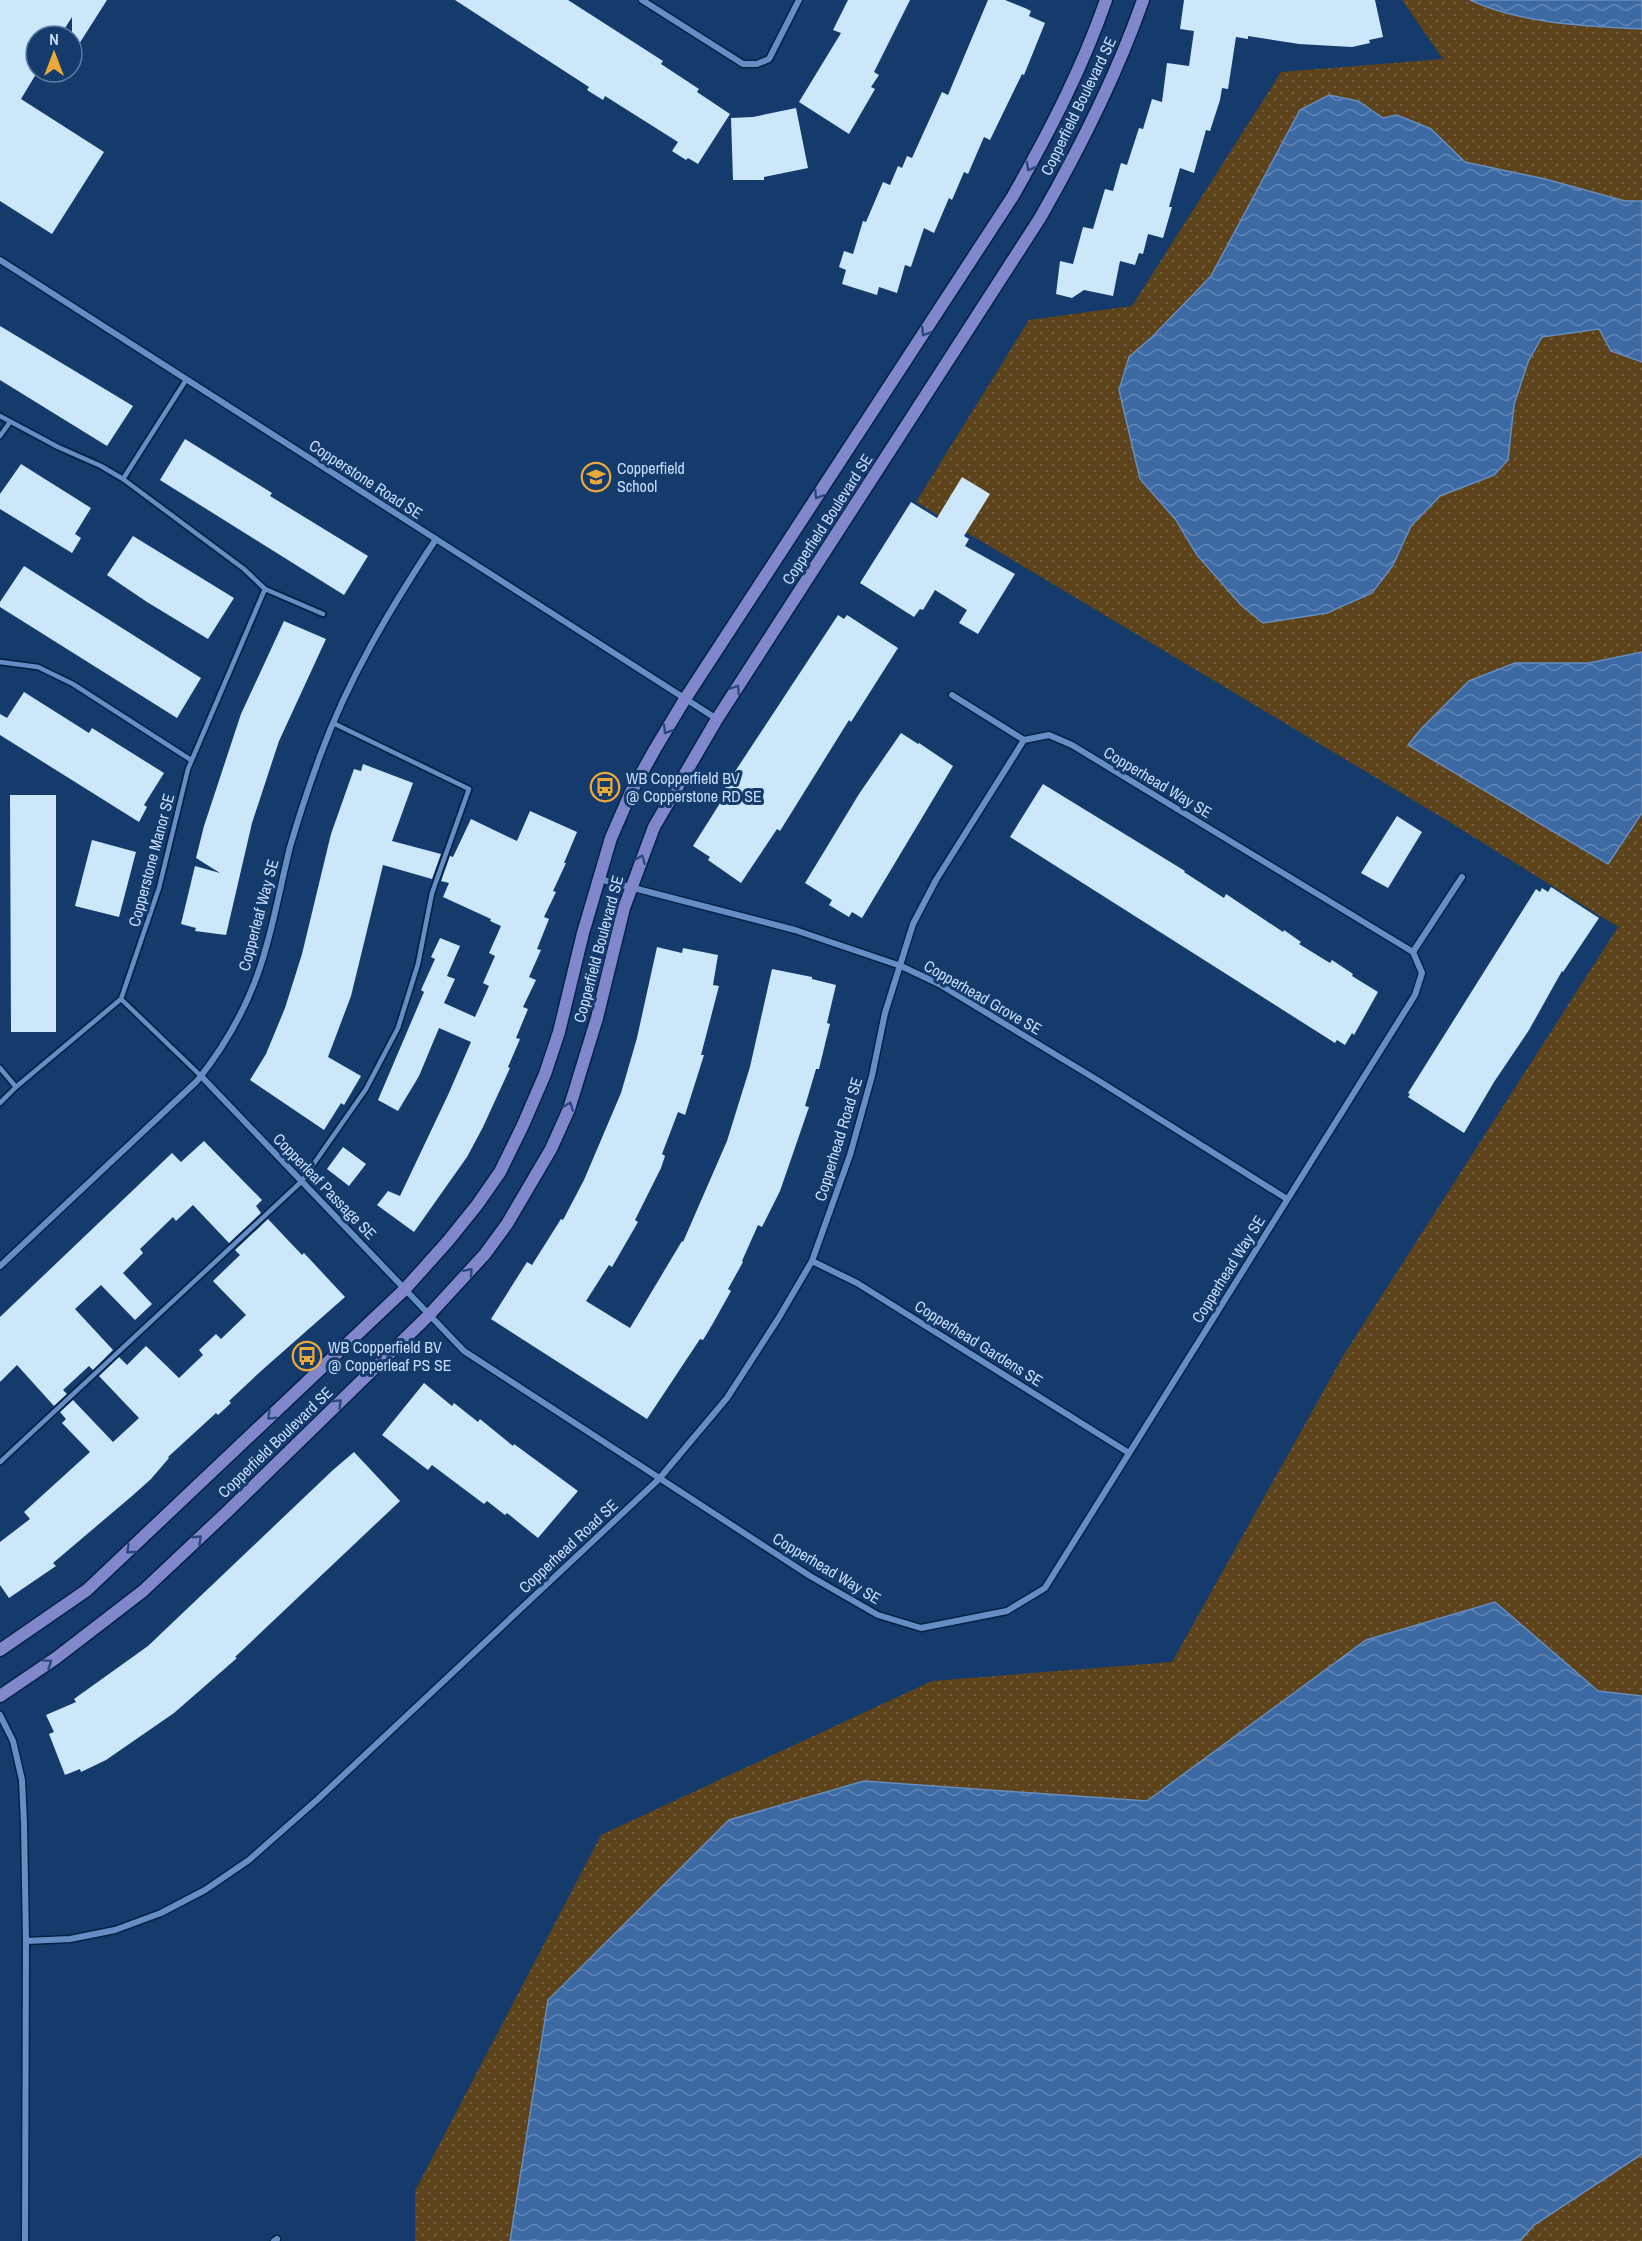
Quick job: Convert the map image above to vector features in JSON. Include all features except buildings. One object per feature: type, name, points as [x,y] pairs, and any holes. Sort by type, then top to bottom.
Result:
[{"type":"street","points":[[642,0],[742,64],[757,64],[769,59],[799,0]]},
{"type":"street","name":"Copperfield Boulevard SE","points":[[0,1650],[87,1590],[405,1289],[448,1241],[500,1172],[545,1074],[559,1032],[598,879],[611,838],[631,792],[685,699],[1013,196],[1049,132],[1079,70],[1106,0]]},
{"type":"street","name":"Copperfield Boulevard SE","points":[[0,1696],[56,1658],[142,1591],[228,1511],[429,1315],[485,1254],[507,1224],[551,1149],[568,1109],[584,1064],[630,888],[654,827],[717,719],[1040,218],[1076,155],[1106,93],[1143,0]]},
{"type":"street","name":"Copperstone Road SE","points":[[0,261],[717,719]]},
{"type":"street","name":"Copperleaf Way SE","points":[[0,1266],[201,1076],[231,1032],[258,973],[267,946],[291,845],[320,755],[333,723],[375,637],[436,539]]},
{"type":"street","points":[[901,966],[913,924],[936,880],[1024,740],[952,695]]},
{"type":"street","name":"Copperhead Way SE","points":[[429,1315],[464,1351],[810,1576],[878,1615],[921,1628],[1007,1611],[1045,1588],[1414,995],[1422,973],[1413,952],[1072,745],[1049,735],[1024,740]]},
{"type":"street","points":[[1413,952],[1462,877]]},
{"type":"street","name":"Copperhead Grove SE","points":[[598,879],[795,930],[901,966],[959,996],[1287,1199]]},
{"type":"street","name":"Copperhead Road SE","points":[[26,1941],[70,1939],[115,1930],[160,1913],[205,1890],[249,1860],[327,1791],[659,1479],[727,1398],[812,1261],[850,1155],[872,1076],[885,1013],[901,966]]},
{"type":"street","name":"Copperleaf Passage SE","points":[[201,1076],[429,1315]]},
{"type":"street","name":"Copperhead Gardens SE","points":[[812,1261],[857,1283],[1129,1453]]},
{"type":"street","points":[[0,1715],[13,1741],[22,1780],[26,1941],[25,2241]]},
{"type":"lane","points":[[123,479],[186,380]]},
{"type":"lane","points":[[0,416],[123,479],[244,569],[265,589],[323,614]]},
{"type":"lane","points":[[0,436],[9,422]]},
{"type":"lane","name":"Copperstone Manor SE","points":[[121,999],[159,888],[178,804],[192,760],[265,589]]},
{"type":"lane","points":[[0,662],[38,667],[74,684],[192,760]]},
{"type":"lane","points":[[0,1462],[301,1182],[366,1089],[398,1028],[418,964],[432,893],[469,789],[333,723]]},
{"type":"lane","points":[[0,1103],[121,999],[201,1076]]},
{"type":"lane","points":[[0,1068],[16,1087]]},
{"type":"shaded area","points":[[1402,0],[1642,0],[1642,2241],[415,2241],[415,2191],[601,1835],[932,1681],[1172,1662],[1343,1356],[1618,927],[1443,818],[916,502],[1029,320],[1132,306],[1281,72],[1443,59]]},
{"type":"water","points":[[1470,0],[1642,0],[1642,29],[1577,25],[1533,19],[1490,8]]},
{"type":"water","points":[[1329,95],[1358,101],[1383,118],[1397,115],[1431,129],[1465,162],[1545,179],[1625,201],[1642,201],[1642,362],[1611,351],[1599,329],[1542,337],[1528,362],[1514,405],[1508,460],[1494,475],[1440,496],[1411,526],[1393,565],[1372,593],[1327,613],[1263,623],[1241,605],[1197,555],[1176,520],[1140,479],[1119,390],[1129,357],[1152,337],[1211,276],[1300,110]]},
{"type":"water","points":[[1642,652],[1642,813],[1608,864],[1408,745],[1469,681],[1515,663],[1589,663]]},
{"type":"water","points":[[1495,1602],[1598,1691],[1642,1696],[1642,2154],[1534,2225],[1520,2241],[510,2241],[548,2000],[729,1820],[864,1781],[1147,1801],[1366,1640]]},
{"type":"place","name":"Copperfield School","points":[[596,477]]},
{"type":"place","name":"WB Copperfield BV @ Copperstone RD SE","points":[[605,787]]},
{"type":"place","name":"WB Copperfield BV @ Copperleaf PS SE","points":[[307,1356]]}]
